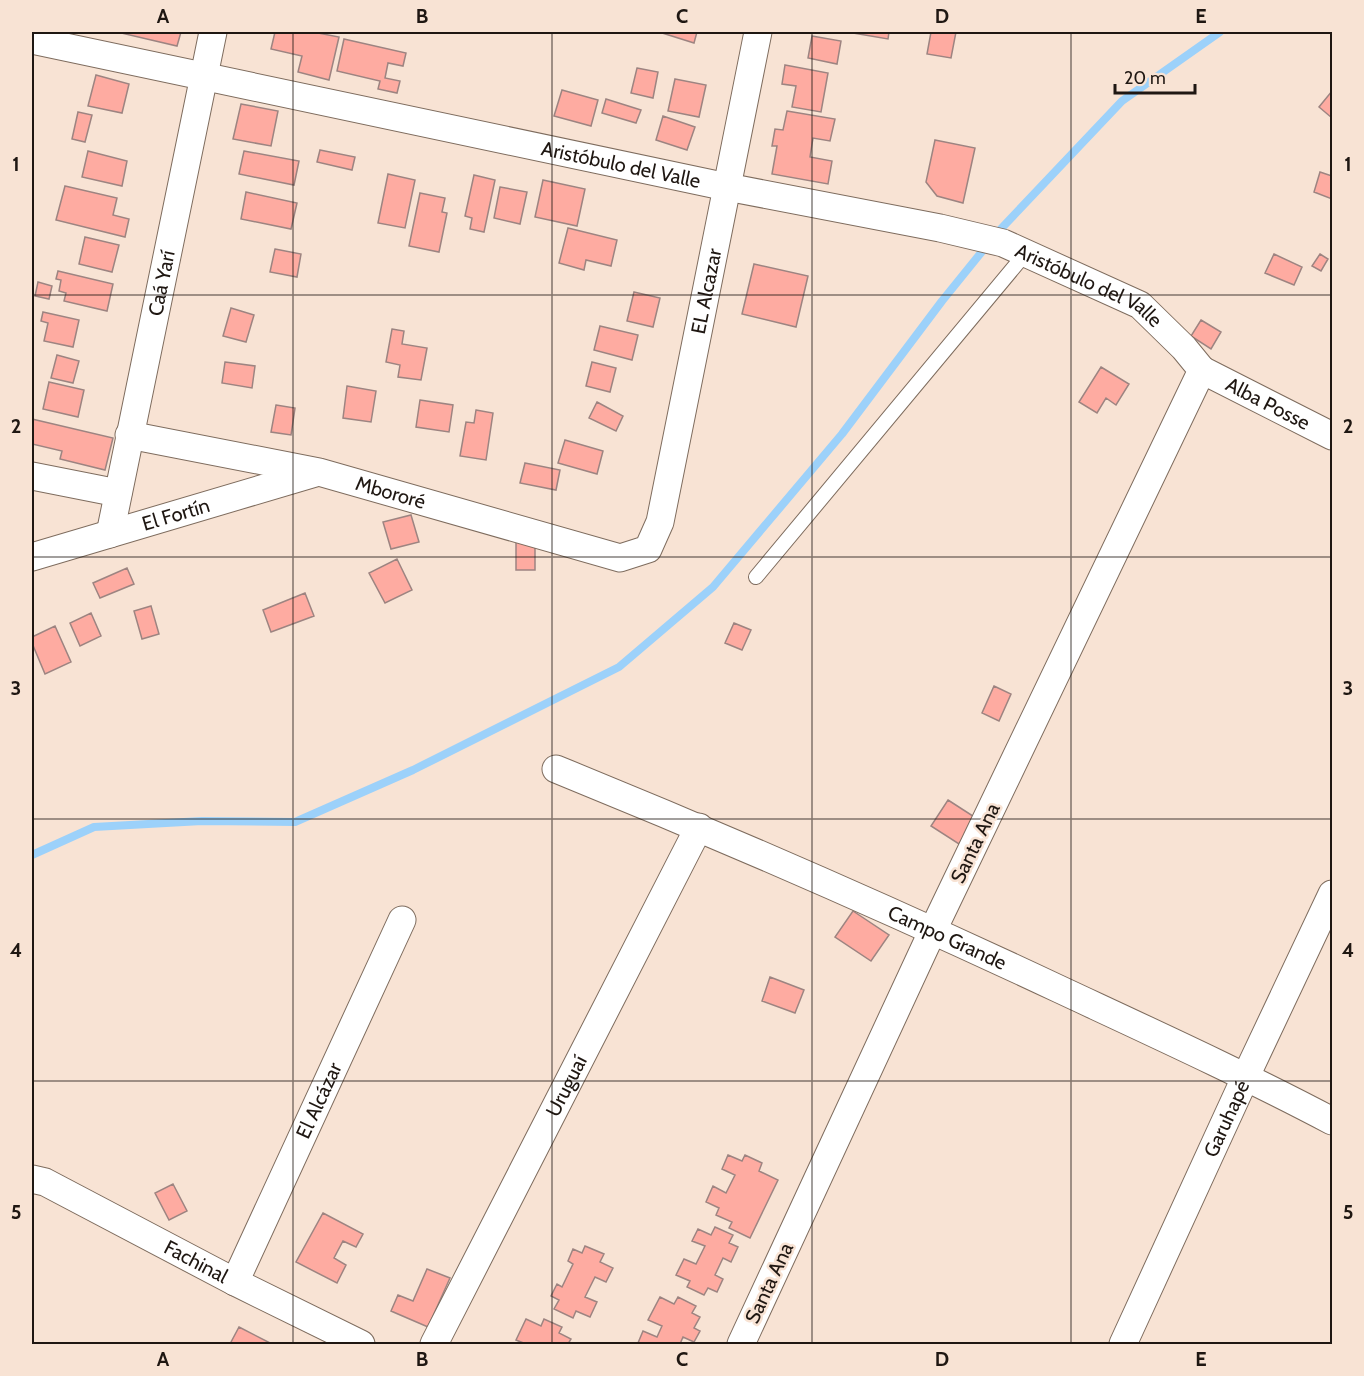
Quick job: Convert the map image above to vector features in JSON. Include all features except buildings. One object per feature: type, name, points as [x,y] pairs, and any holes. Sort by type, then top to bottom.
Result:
[{"type":"street","name":"Caá Yarí","points":[[110,534],[213,32]]},
{"type":"street","name":"EL Alcazar","points":[[648,549],[660,522],[758,32]]},
{"type":"street","name":"Aristóbulo del Valle","points":[[32,40],[727,187],[940,228],[1014,248],[1140,305],[1184,348],[1202,370]]},
{"type":"street","name":"Alba Posse","points":[[1202,370],[1332,436]]},
{"type":"street","name":"Santa Ana","points":[[741,1344],[933,930],[1202,370]]},
{"type":"street","name":"Mbororé","points":[[129,435],[319,472],[620,558],[648,549]]},
{"type":"street","name":"El Fortín","points":[[32,557],[319,472]]},
{"type":"street","points":[[32,476],[118,493]]},
{"type":"street","name":"Campo Grande","points":[[556,769],[699,827],[933,930],[1246,1076],[1332,1121]]},
{"type":"street","name":"Uruguaí","points":[[434,1344],[699,827]]},
{"type":"street","name":"Garuhapé","points":[[1124,1344],[1332,894]]},
{"type":"street","name":"El Alcázar","points":[[235,1282],[402,920]]},
{"type":"street","name":"Fachinal","points":[[32,1179],[45,1182],[354,1343]]},
{"type":"lane","points":[[756,577],[1014,248]]},
{"type":"waterway","points":[[32,855],[94,827],[202,821],[295,822],[413,770],[619,667],[713,587],[842,434],[942,301],[997,233],[1122,101],[1220,32]]}]
